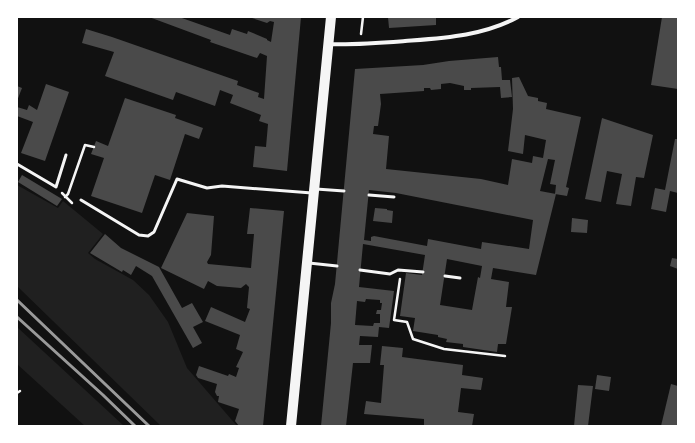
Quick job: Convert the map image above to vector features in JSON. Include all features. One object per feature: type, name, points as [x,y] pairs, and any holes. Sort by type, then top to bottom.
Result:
[{"type":"main road","points":[[291,426],[331,17]]},
{"type":"street","points":[[328,44],[353,44],[452,37],[476,33],[503,25],[518,17]]},
{"type":"lane","points":[[17,164],[56,187],[66,155]]},
{"type":"lane","points":[[81,200],[139,235],[148,236],[154,232],[177,179],[207,188],[222,186],[314,191],[344,191]]},
{"type":"lane","points":[[369,195],[394,198]]},
{"type":"lane","points":[[307,263],[336,266]]},
{"type":"lane","points":[[360,270],[390,274],[402,270],[423,272]]},
{"type":"lane","points":[[445,276],[460,278]]},
{"type":"path","points":[[353,44],[361,35],[363,17]]},
{"type":"path","points":[[65,197],[68,194],[85,145],[94,147]]},
{"type":"path","points":[[402,270],[394,320],[406,322],[413,339],[444,349],[505,356]]},
{"type":"path","points":[[17,394],[20,391]]},
{"type":"shaded area","points":[[17,185],[58,208],[63,201],[103,234],[88,253],[95,259],[133,280],[149,295],[168,322],[187,368],[237,426],[161,426],[17,286]]},
{"type":"shaded area","points":[[17,327],[124,426],[85,426],[17,364]]},
{"type":"building","points":[[149,17],[179,17],[230,35],[232,29],[247,34],[248,31],[271,42],[274,22],[270,21],[267,23],[249,17],[301,17],[287,171],[253,167],[255,146],[266,147],[268,124],[259,121],[261,115],[230,103],[233,95],[220,90],[215,106],[176,92],[173,100],[105,76],[114,52],[82,43],[86,29],[238,81],[237,85],[259,93],[258,97],[264,99],[267,56],[260,53],[257,58],[210,42],[211,40]]},
{"type":"building","points":[[388,17],[436,17],[436,25],[389,28]]},
{"type":"building","points":[[662,17],[678,17],[678,89],[651,85]]},
{"type":"building","points":[[498,57],[499,67],[501,67],[502,80],[510,80],[512,97],[501,98],[500,87],[471,88],[471,90],[464,90],[464,86],[450,83],[441,84],[441,89],[431,90],[430,88],[424,88],[424,91],[380,94],[381,104],[378,126],[374,126],[373,134],[389,136],[386,169],[481,179],[508,185],[512,159],[532,163],[533,156],[543,158],[546,140],[525,135],[523,154],[508,151],[513,109],[512,78],[519,77],[528,96],[538,98],[538,101],[547,103],[546,109],[581,117],[566,187],[569,188],[567,196],[556,194],[536,275],[493,268],[491,279],[509,282],[506,307],[512,307],[506,344],[498,344],[497,352],[463,347],[463,344],[446,342],[447,339],[438,337],[438,335],[413,331],[415,318],[400,316],[406,273],[422,275],[425,255],[363,244],[359,287],[394,291],[389,328],[379,327],[378,337],[360,336],[359,345],[372,345],[370,363],[353,363],[346,426],[321,426],[331,323],[331,303],[335,284],[355,69],[423,65],[449,61]],"holes":[[[548,159],[555,160],[550,184],[556,185],[555,194],[540,191]],[[369,190],[396,193],[533,220],[529,249],[482,242],[481,249],[428,239],[427,246],[374,236],[371,237],[371,241],[364,240]],[[447,259],[482,266],[480,278],[478,277],[472,310],[440,305]],[[366,299],[380,300],[380,303],[382,303],[381,310],[377,310],[376,314],[380,314],[380,323],[374,323],[373,326],[355,325],[357,301],[365,302]]]},
{"type":"building","points":[[46,84],[69,92],[45,161],[21,153],[33,122],[17,116],[17,107],[27,110],[29,105],[37,110]]},
{"type":"building","points":[[17,86],[22,88],[17,101]]},
{"type":"building","points":[[125,98],[176,115],[175,118],[203,128],[199,139],[185,134],[170,180],[155,175],[142,213],[91,196],[104,158],[91,154],[96,141],[108,146]]},
{"type":"building","points":[[602,118],[653,135],[644,178],[636,177],[631,206],[616,204],[622,174],[607,171],[601,202],[585,199]]},
{"type":"building","points":[[675,139],[678,139],[678,193],[670,191],[666,212],[651,209],[655,188],[665,190]]},
{"type":"building","points":[[22,175],[62,199],[57,206],[18,182]]},
{"type":"building","points":[[250,208],[284,211],[263,426],[239,426],[235,421],[239,409],[218,402],[219,396],[217,396],[215,392],[217,384],[198,378],[196,375],[199,366],[228,376],[229,374],[236,377],[239,368],[236,367],[243,352],[236,349],[240,335],[205,321],[211,307],[245,322],[250,309],[247,308],[249,287],[246,284],[241,288],[217,286],[208,281],[204,289],[161,268],[187,213],[214,216],[211,255],[207,262],[208,264],[251,268],[254,234],[247,234]]},
{"type":"building","points":[[375,208],[393,211],[392,223],[373,221]]},
{"type":"building","points":[[572,218],[588,220],[587,233],[571,232]]},
{"type":"building","points":[[105,234],[121,248],[159,267],[182,308],[192,303],[203,322],[193,327],[202,343],[193,348],[152,276],[136,266],[131,275],[123,270],[122,272],[90,253]]},
{"type":"building","points":[[672,258],[678,259],[678,269],[670,266]]},
{"type":"building","points":[[382,346],[403,348],[402,357],[463,365],[462,375],[483,378],[481,390],[461,388],[458,412],[474,414],[472,426],[424,426],[424,419],[364,414],[366,401],[381,403],[384,365],[380,365]]},
{"type":"building","points":[[597,375],[611,377],[609,391],[595,389]]},
{"type":"building","points":[[671,384],[678,386],[678,426],[661,426]]},
{"type":"building","points":[[578,385],[593,386],[588,426],[574,426]]},
{"type":"railway","points":[[17,300],[149,426]]},
{"type":"railway","points":[[17,317],[135,426]]}]
